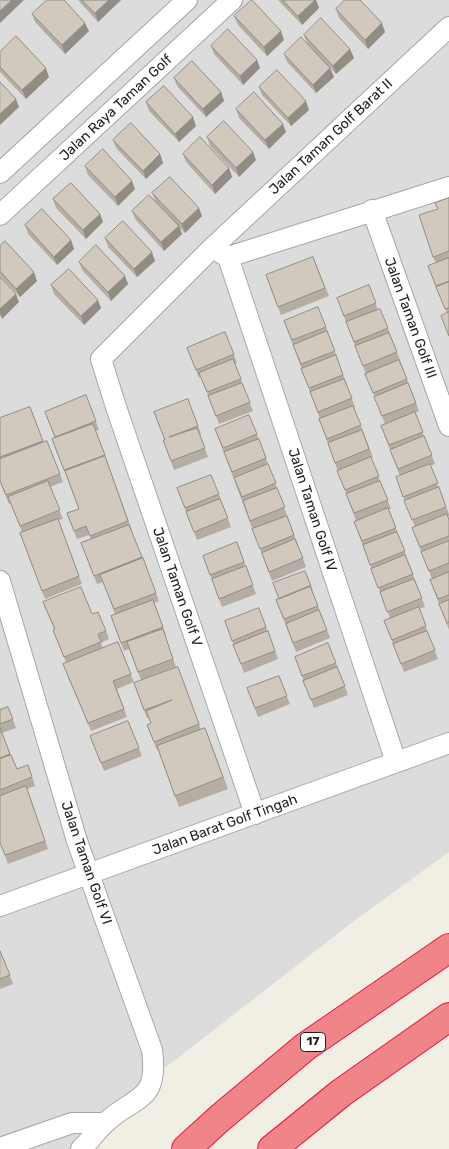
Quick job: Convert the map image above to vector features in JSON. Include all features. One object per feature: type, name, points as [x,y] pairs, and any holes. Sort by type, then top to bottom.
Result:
[{"type":"highway","name":"17","points":[[186,1149],[305,1047],[449,948]]},
{"type":"highway","points":[[272,1149],[340,1093],[449,1017]]},
{"type":"street","points":[[0,174],[187,0]]},
{"type":"street","name":"Jalan Raya Taman Golf","points":[[0,215],[232,0]]},
{"type":"street","name":"Jalan Taman Golf Barat II","points":[[101,359],[220,253],[449,27]]},
{"type":"street","name":"Jalan Taman Golf Barat II","points":[[220,253],[449,187]]},
{"type":"street","name":"Jalan Taman Golf III","points":[[372,210],[449,426]]},
{"type":"street","name":"Jalan Taman Golf IV","points":[[220,253],[396,762]]},
{"type":"street","name":"Jalan Taman Golf V","points":[[101,359],[255,814]]},
{"type":"street","name":"Jalan Taman Golf VI","points":[[0,581],[77,841],[144,1025],[152,1050],[154,1064],[152,1080],[148,1091],[139,1100],[105,1123],[81,1149]]},
{"type":"street","name":"Jalan Barat Golf Tingah","points":[[0,906],[449,744]]},
{"type":"street","points":[[0,1148],[72,1123],[105,1123]]},
{"type":"shaded area","points":[[0,0],[449,0],[449,852],[354,921],[161,1071],[85,1149],[0,1149]]},
{"type":"building","points":[[0,0],[12,0],[0,11]]},
{"type":"building","points":[[47,0],[64,0],[85,23],[62,45],[32,14]]},
{"type":"building","points":[[82,0],[109,0],[95,13]]},
{"type":"building","points":[[252,0],[281,31],[264,47],[234,16]]},
{"type":"building","points":[[283,0],[315,0],[298,16]]},
{"type":"building","points":[[345,0],[360,0],[382,23],[365,40],[336,9]]},
{"type":"building","points":[[321,18],[350,49],[333,66],[304,35]]},
{"type":"building","points":[[228,29],[257,60],[240,76],[211,46]]},
{"type":"building","points":[[16,36],[46,68],[22,90],[0,67],[0,52]]},
{"type":"building","points":[[301,37],[330,68],[313,85],[284,54]]},
{"type":"building","points":[[192,61],[221,92],[203,109],[174,78]]},
{"type":"building","points":[[277,70],[306,101],[288,118],[259,87]]},
{"type":"building","points":[[0,82],[16,99],[0,114]]},
{"type":"building","points":[[164,86],[193,117],[175,134],[146,102]]},
{"type":"building","points":[[254,92],[283,124],[265,140],[236,109]]},
{"type":"building","points":[[224,121],[253,152],[236,168],[207,137]]},
{"type":"building","points":[[131,123],[160,154],[143,171],[113,140]]},
{"type":"building","points":[[200,137],[229,168],[212,185],[183,154]]},
{"type":"building","points":[[103,149],[132,181],[115,197],[85,166]]},
{"type":"building","points":[[170,177],[199,208],[182,224],[152,193]]},
{"type":"building","points":[[71,183],[100,214],[83,230],[53,199]]},
{"type":"building","points":[[149,195],[179,226],[161,242],[132,211]]},
{"type":"building","points":[[449,198],[449,251],[433,257],[419,215],[438,209],[435,203]]},
{"type":"building","points":[[42,209],[71,240],[54,257],[25,225]]},
{"type":"building","points":[[123,221],[152,252],[134,269],[105,238]]},
{"type":"building","points":[[5,241],[34,272],[16,289],[0,271],[0,246]]},
{"type":"building","points":[[96,245],[125,276],[108,292],[79,262]]},
{"type":"building","points":[[313,257],[325,288],[278,307],[266,275]]},
{"type":"building","points":[[449,258],[449,281],[436,286],[428,266]]},
{"type":"building","points":[[69,269],[98,300],[81,316],[51,285]]},
{"type":"building","points":[[0,277],[16,294],[0,309]]},
{"type":"building","points":[[449,282],[449,308],[445,309],[436,287]]},
{"type":"building","points":[[369,285],[376,303],[344,316],[337,298]]},
{"type":"building","points":[[318,307],[326,327],[292,340],[284,321]]},
{"type":"building","points":[[380,309],[388,328],[354,342],[346,322]]},
{"type":"building","points":[[449,312],[449,336],[441,316]]},
{"type":"building","points":[[327,331],[335,351],[301,364],[293,345]]},
{"type":"building","points":[[225,332],[234,354],[196,370],[187,348]]},
{"type":"building","points":[[389,333],[397,352],[363,366],[355,346]]},
{"type":"building","points":[[336,355],[343,375],[309,388],[301,369]]},
{"type":"building","points":[[233,359],[241,379],[207,392],[199,373]]},
{"type":"building","points":[[399,360],[407,379],[373,393],[365,374]]},
{"type":"building","points":[[344,379],[352,398],[318,412],[310,392]]},
{"type":"building","points":[[242,383],[250,402],[216,416],[208,396]]},
{"type":"building","points":[[408,383],[416,403],[382,416],[374,397]]},
{"type":"building","points":[[86,395],[96,421],[55,437],[45,412]]},
{"type":"building","points":[[188,399],[198,426],[169,437],[197,428],[205,448],[171,461],[154,412]]},
{"type":"building","points":[[353,406],[361,425],[327,439],[319,419]]},
{"type":"building","points":[[30,407],[43,441],[0,457],[0,418]]},
{"type":"building","points":[[415,412],[423,432],[389,445],[381,426]]},
{"type":"building","points":[[249,415],[257,434],[223,448],[215,429]]},
{"type":"building","points":[[93,424],[105,455],[64,470],[52,439]]},
{"type":"building","points":[[362,430],[369,449],[335,463],[328,443]]},
{"type":"building","points":[[424,436],[432,455],[398,469],[390,450]]},
{"type":"building","points":[[259,439],[266,458],[232,472],[224,452]]},
{"type":"building","points":[[47,441],[60,474],[6,495],[0,481],[0,459]]},
{"type":"building","points":[[105,456],[128,521],[90,536],[86,526],[74,531],[67,513],[79,509],[65,471]]},
{"type":"building","points":[[371,457],[379,476],[345,490],[337,471]]},
{"type":"building","points":[[268,464],[276,483],[242,497],[234,478]]},
{"type":"building","points":[[430,464],[438,483],[403,497],[396,477]]},
{"type":"building","points":[[211,475],[219,494],[185,508],[177,488]]},
{"type":"building","points":[[48,481],[60,510],[20,526],[8,497]]},
{"type":"building","points":[[380,481],[388,500],[354,513],[346,494]]},
{"type":"building","points":[[439,487],[446,507],[412,520],[404,501]]},
{"type":"building","points":[[277,488],[285,507],[250,521],[243,501]]},
{"type":"building","points":[[220,499],[228,518],[194,532],[186,512]]},
{"type":"building","points":[[388,508],[396,528],[362,541],[354,522]]},
{"type":"building","points":[[447,514],[449,536],[420,547],[412,528]]},
{"type":"building","points":[[287,516],[294,535],[260,549],[252,529]]},
{"type":"building","points":[[58,519],[79,576],[42,591],[20,533]]},
{"type":"building","points":[[129,525],[142,557],[94,576],[81,543]]},
{"type":"building","points":[[397,532],[405,551],[370,565],[363,545]]},
{"type":"building","points":[[295,539],[303,558],[269,572],[262,553]]},
{"type":"building","points":[[449,541],[449,563],[429,571],[421,552]]},
{"type":"building","points":[[237,542],[244,562],[210,575],[203,556]]},
{"type":"building","points":[[405,555],[413,574],[378,588],[371,569]]},
{"type":"building","points":[[143,558],[156,593],[114,609],[100,575]]},
{"type":"building","points":[[246,566],[253,585],[219,599],[212,579]]},
{"type":"building","points":[[305,571],[311,586],[279,599],[273,583]]},
{"type":"building","points":[[449,572],[449,595],[438,599],[430,580]]},
{"type":"building","points":[[414,579],[422,598],[387,612],[380,592]]},
{"type":"building","points":[[310,586],[318,606],[284,619],[276,600]]},
{"type":"building","points":[[81,587],[92,614],[98,612],[106,631],[98,634],[101,642],[64,657],[53,630],[55,629],[43,602]]},
{"type":"building","points":[[153,600],[163,627],[121,643],[111,616]]},
{"type":"building","points":[[449,600],[449,622],[447,623],[439,604]]},
{"type":"building","points":[[419,607],[426,626],[392,640],[384,621]]},
{"type":"building","points":[[259,608],[266,627],[232,641],[225,621]]},
{"type":"building","points":[[319,610],[327,630],[293,643],[286,624]]},
{"type":"building","points":[[163,629],[173,659],[138,672],[127,642]]},
{"type":"building","points":[[268,631],[275,651],[241,664],[233,645]]},
{"type":"building","points":[[427,631],[435,650],[401,664],[393,644]]},
{"type":"building","points":[[118,642],[131,674],[113,681],[124,709],[88,723],[63,664]]},
{"type":"building","points":[[328,643],[336,663],[302,676],[295,657]]},
{"type":"building","points":[[178,667],[199,724],[154,742],[147,725],[151,723],[146,711],[172,700],[144,710],[134,683]]},
{"type":"building","points":[[337,667],[345,686],[311,700],[303,681]]},
{"type":"building","points":[[279,676],[287,696],[255,708],[247,688]]},
{"type":"building","points":[[8,707],[13,719],[0,724],[0,710]]},
{"type":"building","points":[[128,721],[139,748],[101,763],[90,736]]},
{"type":"building","points":[[0,728],[10,754],[0,758]]},
{"type":"building","points":[[205,728],[223,777],[175,796],[157,746]]},
{"type":"building","points":[[11,755],[17,769],[28,765],[32,777],[0,790],[0,759]]},
{"type":"building","points":[[26,786],[45,841],[5,855],[0,843],[0,796]]},
{"type":"building","points":[[0,951],[10,975],[0,979]]}]
